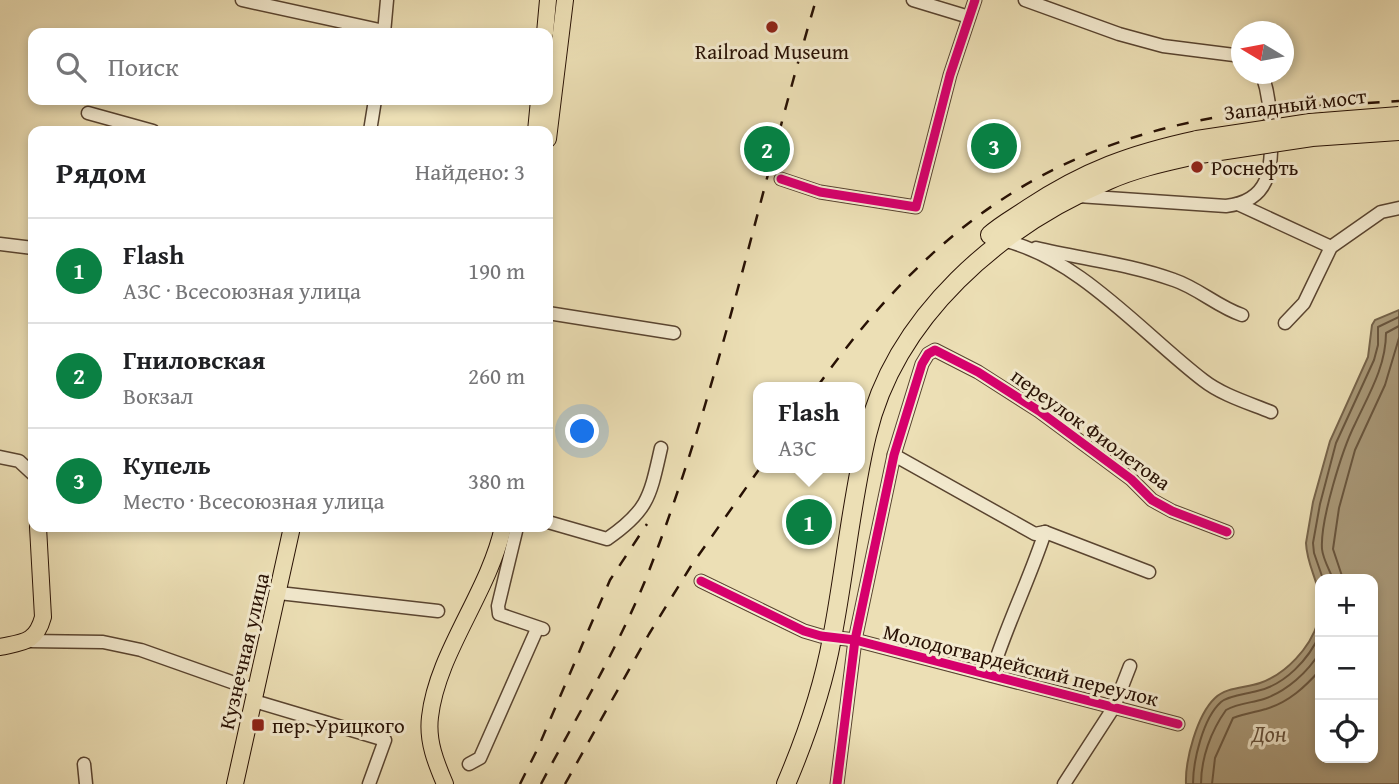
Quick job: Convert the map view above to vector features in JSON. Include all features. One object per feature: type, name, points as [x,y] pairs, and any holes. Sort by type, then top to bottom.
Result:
[{"type":"highway","name":"Западный мост","points":[[1199,147],[1288,126],[1399,116]]},
{"type":"highway","name":"Западный мост","points":[[1199,147],[1399,131]]},
{"type":"highway","points":[[865,403],[878,368],[896,339],[953,268],[995,230],[1081,188],[1150,150],[1199,147]]},
{"type":"highway","points":[[865,445],[889,372],[911,337],[962,275],[1081,188]]},
{"type":"highway","points":[[786,784],[818,696],[848,473]]},
{"type":"highway","points":[[776,784],[827,637],[859,473]]},
{"type":"main road","points":[[545,28],[548,0]]},
{"type":"main road","points":[[553,98],[565,0]]},
{"type":"main road","points":[[536,126],[539,105]]},
{"type":"main road","points":[[550,126],[552,105]]},
{"type":"main road","points":[[0,647],[29,641],[40,631],[43,617],[38,532]]},
{"type":"main road","name":"Кузнечная улица","points":[[235,784],[291,532]]},
{"type":"main road","points":[[435,784],[422,749],[421,717],[433,669],[485,558],[493,532]]},
{"type":"main road","points":[[445,784],[431,747],[430,717],[442,672],[493,561],[502,532]]},
{"type":"street","points":[[242,0],[366,28]]},
{"type":"street","points":[[384,28],[387,0]]},
{"type":"street","points":[[913,0],[969,17]]},
{"type":"street","points":[[781,179],[820,192],[916,207],[950,75],[975,0]]},
{"type":"street","points":[[1025,0],[1119,34],[1163,46],[1231,55]]},
{"type":"street","points":[[1081,188],[1226,206],[1249,199],[1262,188],[1272,164],[1270,96],[1266,84]]},
{"type":"street","points":[[371,126],[374,105]]},
{"type":"street","points":[[88,113],[119,126]]},
{"type":"street","points":[[1238,204],[1331,247]]},
{"type":"street","points":[[1285,323],[1304,303],[1331,247],[1381,212],[1399,208]]},
{"type":"street","points":[[1010,242],[1174,280],[1241,315]]},
{"type":"street","points":[[1010,242],[1073,273],[1144,328],[1205,382],[1271,412]]},
{"type":"street","points":[[0,244],[28,247]]},
{"type":"street","points":[[553,314],[674,334]]},
{"type":"street","name":"переулок Фиолетова","points":[[894,455],[922,364],[928,354],[935,350],[978,372],[1039,411],[1131,480],[1152,500],[1172,511],[1227,531]]},
{"type":"street","points":[[553,523],[607,539],[630,523],[648,500],[661,448]]},
{"type":"street","points":[[836,784],[855,640],[894,455],[1035,534],[1045,533],[1149,572]]},
{"type":"street","points":[[0,457],[19,461],[28,469]]},
{"type":"street","points":[[469,764],[480,758],[540,629],[499,614],[498,606],[516,532]]},
{"type":"street","points":[[991,675],[1045,533]]},
{"type":"street","name":"Молодогвардейский переулок","points":[[701,581],[804,631],[855,640],[1178,724]]},
{"type":"street","points":[[279,593],[438,611]]},
{"type":"street","points":[[29,641],[103,642],[141,650],[255,696],[384,740],[369,784]]},
{"type":"street","points":[[1064,784],[1114,707],[1130,666]]},
{"type":"street","points":[[85,764],[86,784]]},
{"type":"water","name":"Дон","points":[[1399,310],[1399,784],[1186,784],[1193,738],[1203,715],[1215,698],[1236,688],[1270,679],[1288,667],[1303,650],[1315,630],[1315,763],[1378,763],[1378,574],[1315,574],[1315,581],[1306,543],[1313,502],[1330,441],[1368,357],[1375,320]]},
{"type":"railway","points":[[541,784],[623,629],[647,576],[673,505],[718,362],[816,0]]},
{"type":"railway","points":[[821,382],[859,332],[902,283],[947,240],[996,204],[1048,173],[1104,148],[1166,128],[1235,114],[1296,107],[1399,101]]},
{"type":"railway","points":[[565,784],[649,634],[691,566],[756,473]]},
{"type":"railway","points":[[520,784],[610,580],[647,524]]},
{"type":"cycle path","points":[[781,179],[820,192],[916,207],[950,75],[975,0]]},
{"type":"cycle path","points":[[837,784],[855,640],[894,455],[922,364],[928,354],[935,350],[978,372],[1039,411],[1131,479],[1152,500],[1172,511],[1227,532]]},
{"type":"cycle path","points":[[701,581],[804,631],[855,640],[1178,724]]},
{"type":"place","name":"Railroad Museum","points":[[772,27]]},
{"type":"place","name":"Купель","points":[[994,146]]},
{"type":"place","name":"Гниловская","points":[[767,149]]},
{"type":"place","name":"Роснефть","points":[[1197,167]]},
{"type":"place","name":"Flash","points":[[809,522]]},
{"type":"place","name":"пер. Урицкого","points":[[258,725]]}]
